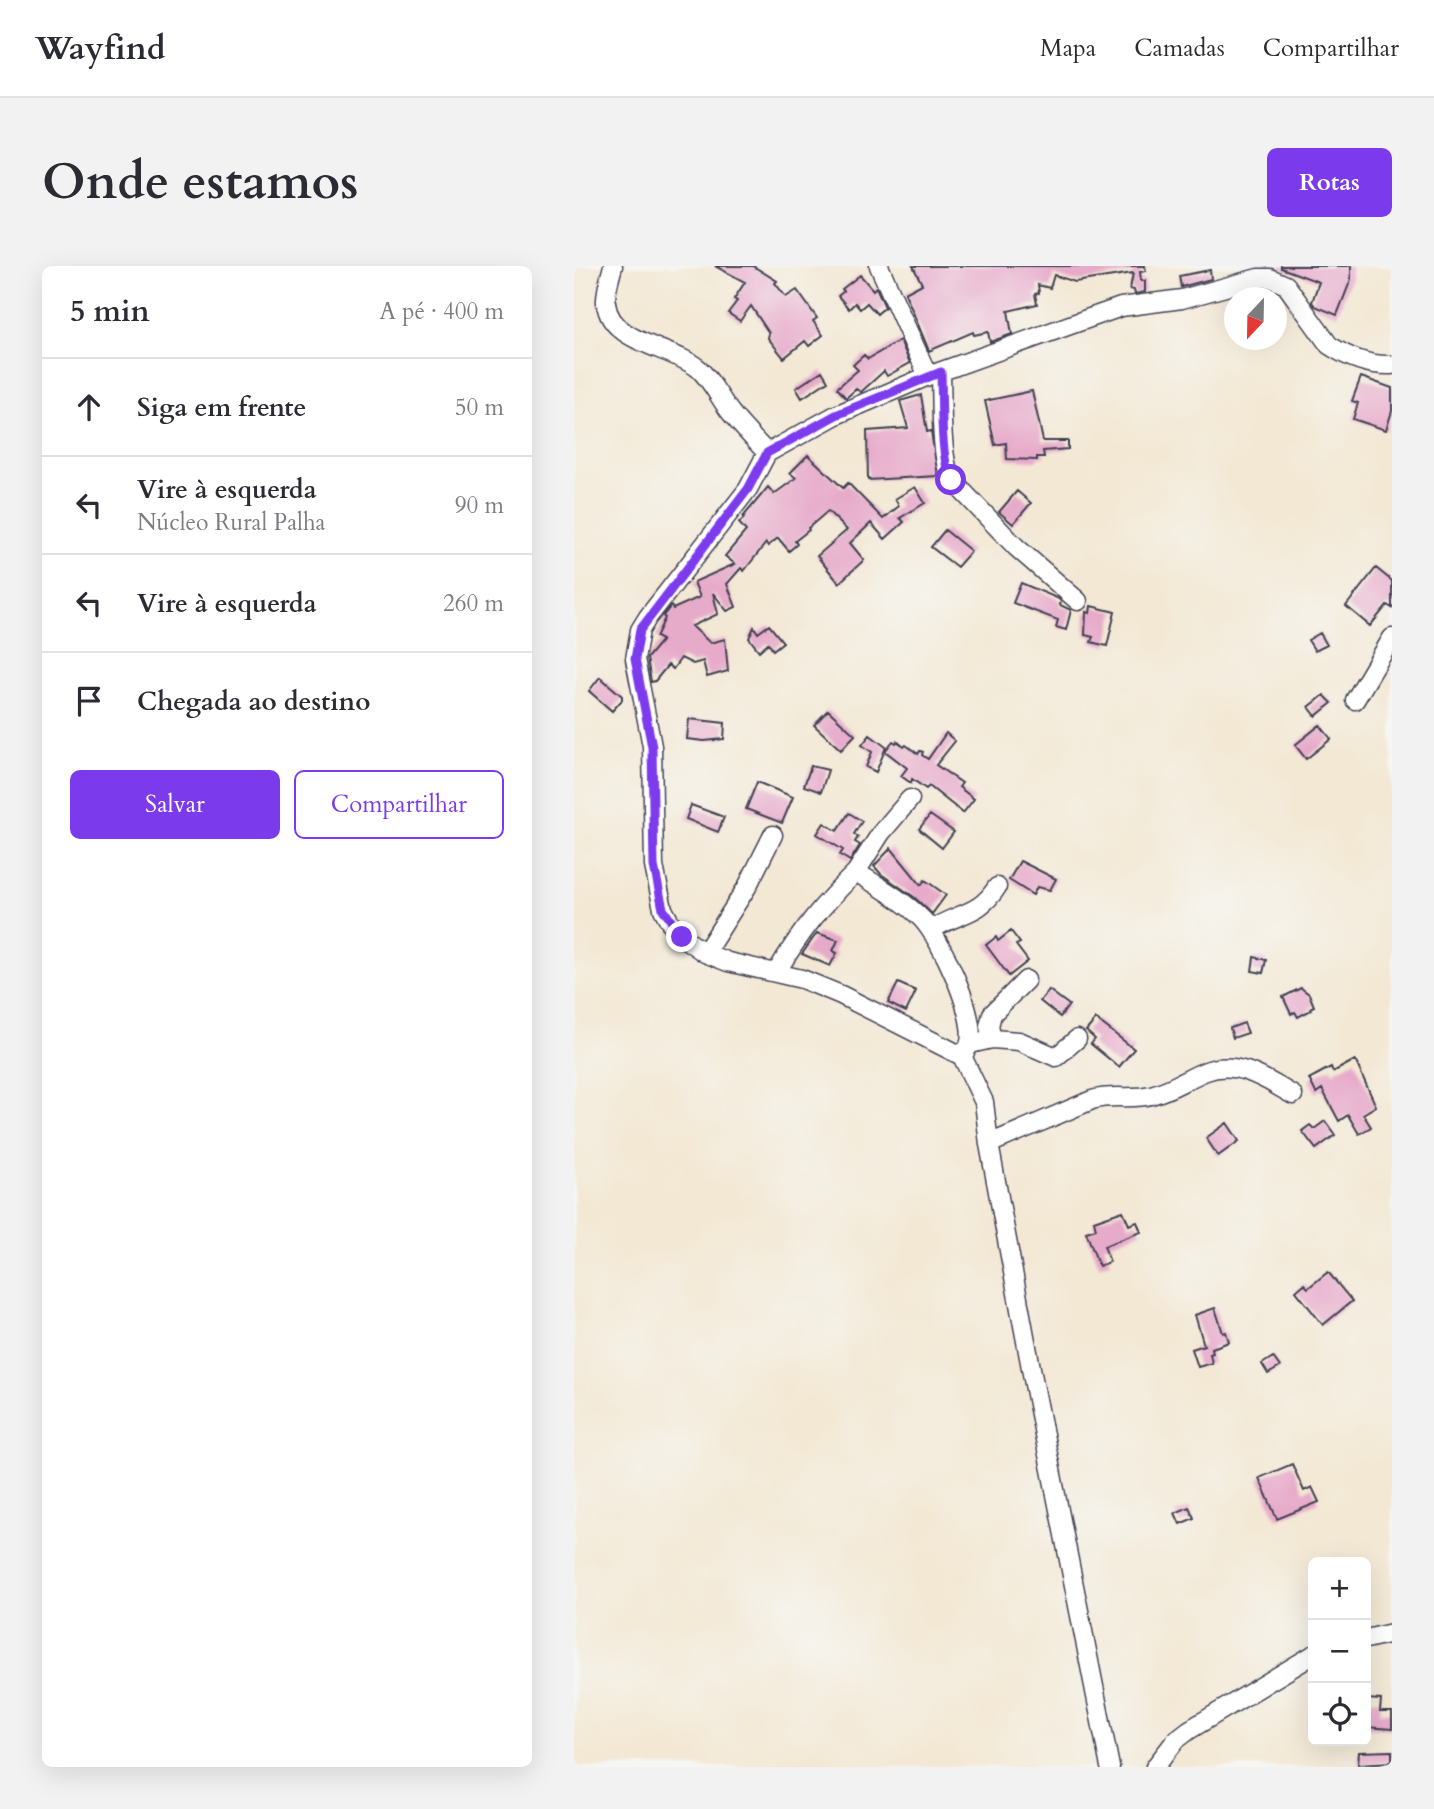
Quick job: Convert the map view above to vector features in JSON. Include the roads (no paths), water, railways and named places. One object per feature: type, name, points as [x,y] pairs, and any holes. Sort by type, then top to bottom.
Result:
[{"type":"street","points":[[613,266],[606,301],[609,316],[615,325],[628,335],[687,360],[700,370],[732,414],[767,453]]},
{"type":"street","points":[[879,266],[934,374],[947,472],[951,480],[1016,547],[1078,601]]},
{"type":"street","points":[[1077,1039],[1056,1057],[1019,1041],[992,1039],[966,1050],[802,979],[728,962],[705,953],[682,937],[663,909],[654,866],[652,747],[635,651],[640,630],[748,489],[767,453],[836,415],[934,374],[1121,307],[1182,299],[1258,278],[1270,278],[1279,280],[1293,291],[1329,345],[1352,358],[1392,365]]},
{"type":"street","points":[[1355,699],[1392,638]]},
{"type":"street","points":[[776,973],[800,933],[825,902],[856,872],[881,833],[910,799]]},
{"type":"street","points":[[705,953],[747,887],[773,835]]},
{"type":"street","points":[[856,872],[919,917],[931,930],[965,1001],[970,1024],[966,1050],[984,1102],[989,1144],[1110,1767]]},
{"type":"street","points":[[931,930],[941,923],[980,908],[989,901],[997,887]]},
{"type":"street","points":[[992,1039],[989,1026],[992,1014],[1026,980]]},
{"type":"street","points":[[989,1144],[1092,1100],[1106,1096],[1151,1095],[1208,1070],[1222,1067],[1243,1070],[1293,1095]]},
{"type":"street","points":[[1371,1638],[1392,1633]]},
{"type":"street","points":[[1155,1767],[1176,1740],[1189,1730],[1308,1658]]}]
